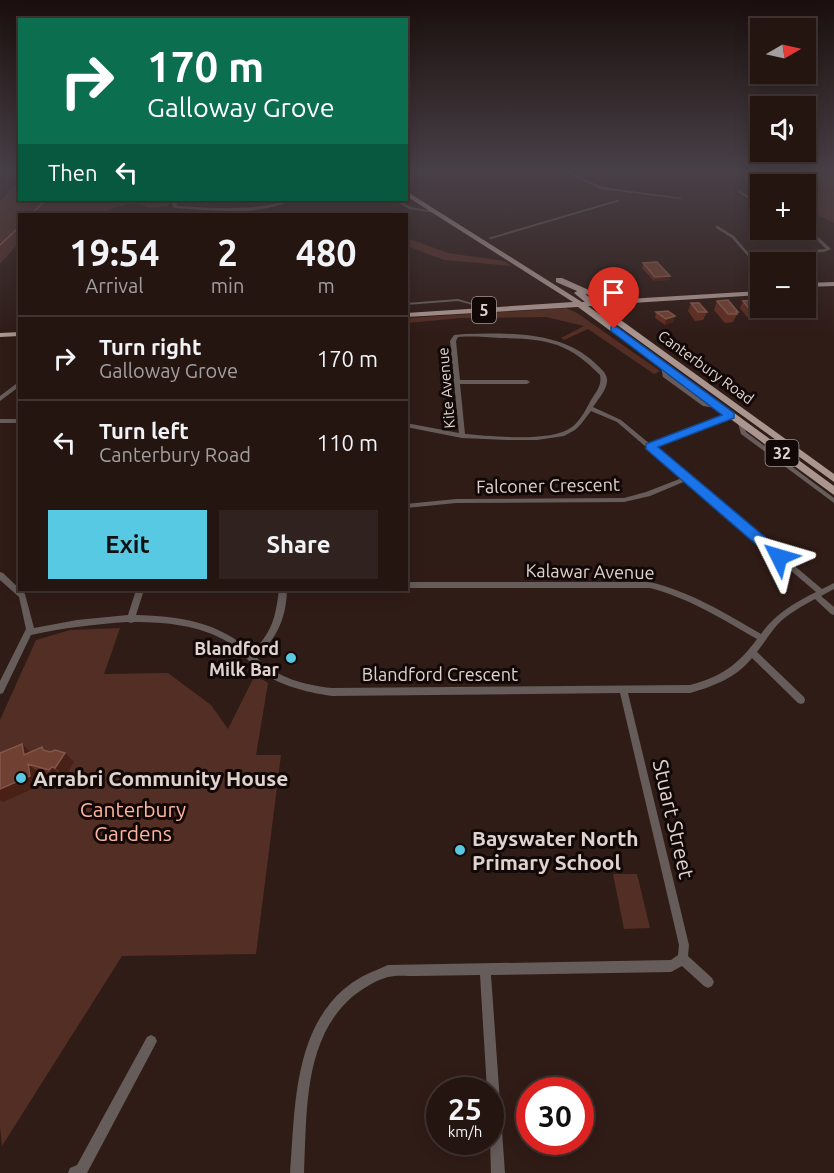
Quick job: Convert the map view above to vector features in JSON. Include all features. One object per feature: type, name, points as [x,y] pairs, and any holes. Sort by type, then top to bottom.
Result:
[{"type":"main road","name":"Canterbury Road","points":[[462,226],[549,284],[580,301]]},
{"type":"main road","name":"Canterbury Road","points":[[467,226],[559,280],[580,301],[718,410],[741,423],[834,491]]},
{"type":"main road","points":[[559,280],[590,294],[609,297]]},
{"type":"main road","points":[[536,302],[552,294],[549,284]]},
{"type":"main road","points":[[816,287],[834,286]]},
{"type":"main road","name":"5","points":[[408,309],[473,304],[580,301],[609,297],[750,289]]},
{"type":"main road","name":"5","points":[[408,315],[562,306],[580,301],[594,304],[750,294]]},
{"type":"main road","points":[[611,316],[613,306],[621,302]]},
{"type":"main road","name":"Canterbury Road","points":[[594,304],[834,479]]},
{"type":"main road","points":[[562,306],[575,309],[627,339]]},
{"type":"main road","points":[[0,335],[18,334]]},
{"type":"main road","points":[[0,340],[18,339]]},
{"type":"main road","points":[[730,416],[741,411]]},
{"type":"street","points":[[490,238],[532,226]]},
{"type":"street","points":[[717,227],[733,237],[750,256]]},
{"type":"street","points":[[816,237],[829,249],[816,252]]},
{"type":"street","points":[[408,304],[458,300],[473,304]]},
{"type":"street","name":"Kite Avenue","points":[[462,436],[454,338],[460,336],[530,336],[559,342],[603,374],[605,379],[603,387],[590,408]]},
{"type":"street","name":"Canterbury Road","points":[[664,367],[665,376],[705,405],[718,410]]},
{"type":"street","points":[[458,382],[527,382]]},
{"type":"street","points":[[0,399],[18,385]]},
{"type":"street","points":[[408,426],[462,436],[529,437],[562,434],[575,428],[590,408],[619,421],[650,446],[819,594],[834,612]]},
{"type":"street","points":[[650,446],[730,416]]},
{"type":"street","points":[[0,421],[18,422]]},
{"type":"street","name":"Canterbury Road","points":[[741,423],[743,434],[834,501]]},
{"type":"street","name":"Falconer Crescent","points":[[408,506],[448,501],[624,500],[648,494],[686,479]]},
{"type":"street","points":[[0,575],[22,596],[30,632],[20,646],[0,690]]},
{"type":"street","name":"Kalawar Avenue","points":[[408,585],[650,585],[665,588],[701,603],[761,638]]},
{"type":"street","name":"Blandford Crescent","points":[[30,632],[84,621],[131,620],[200,625],[229,638],[260,666],[282,679],[307,688],[332,692],[690,688],[706,685],[733,673],[752,653],[761,638],[777,620],[834,586]]},
{"type":"street","points":[[131,620],[140,591]]},
{"type":"street","points":[[252,658],[271,639],[277,629],[283,591]]},
{"type":"street","points":[[752,653],[801,700]]},
{"type":"street","name":"Stuart Street","points":[[623,689],[684,945],[682,958]]},
{"type":"street","points":[[297,1173],[305,1084],[312,1045],[324,1019],[342,996],[369,977],[388,971],[671,966],[682,958],[708,982]]},
{"type":"street","points":[[484,969],[498,1173]]},
{"type":"street","points":[[75,1173],[82,1170],[151,1041]]},
{"type":"green space","points":[[0,226],[18,226],[18,246],[0,264]]},
{"type":"green space","points":[[408,238],[448,253],[504,261],[512,266],[444,260],[408,246]]},
{"type":"green space","points":[[566,308],[577,313],[660,371],[654,374],[588,329],[564,340],[561,338],[584,326],[546,317],[461,318],[408,323],[408,318]]},
{"type":"green space","name":"Canterbury Gardens","points":[[120,628],[104,674],[168,673],[211,705],[228,729],[255,675],[268,683],[256,755],[281,755],[256,954],[122,956],[2,1146],[0,1127],[0,720],[36,640],[70,630]]},
{"type":"green space","points":[[613,874],[637,874],[650,928],[624,929]]},
{"type":"building","points":[[657,262],[670,276],[655,277],[643,263]]},
{"type":"building","points":[[728,300],[738,312],[737,314],[728,314],[717,301]]},
{"type":"building","points":[[743,301],[750,301],[750,310]]},
{"type":"building","points":[[691,303],[699,303],[707,312],[698,312]]},
{"type":"building","points":[[668,311],[675,316],[666,319],[656,312]]},
{"type":"building","points":[[22,744],[24,755],[42,747],[43,750],[50,752],[55,750],[65,753],[55,768],[52,767],[49,770],[28,764],[30,776],[0,789],[0,753]]},
{"type":"waterway","points":[[0,245],[18,228]]},
{"type":"place","name":"Blandford Milk Bar","points":[[291,658]]},
{"type":"place","name":"Arrabri Community House","points":[[21,778]]},
{"type":"place","name":"Bayswater North Primary School","points":[[460,850]]},
{"type":"route","points":[[614,329],[730,416],[650,446],[779,557]]}]
